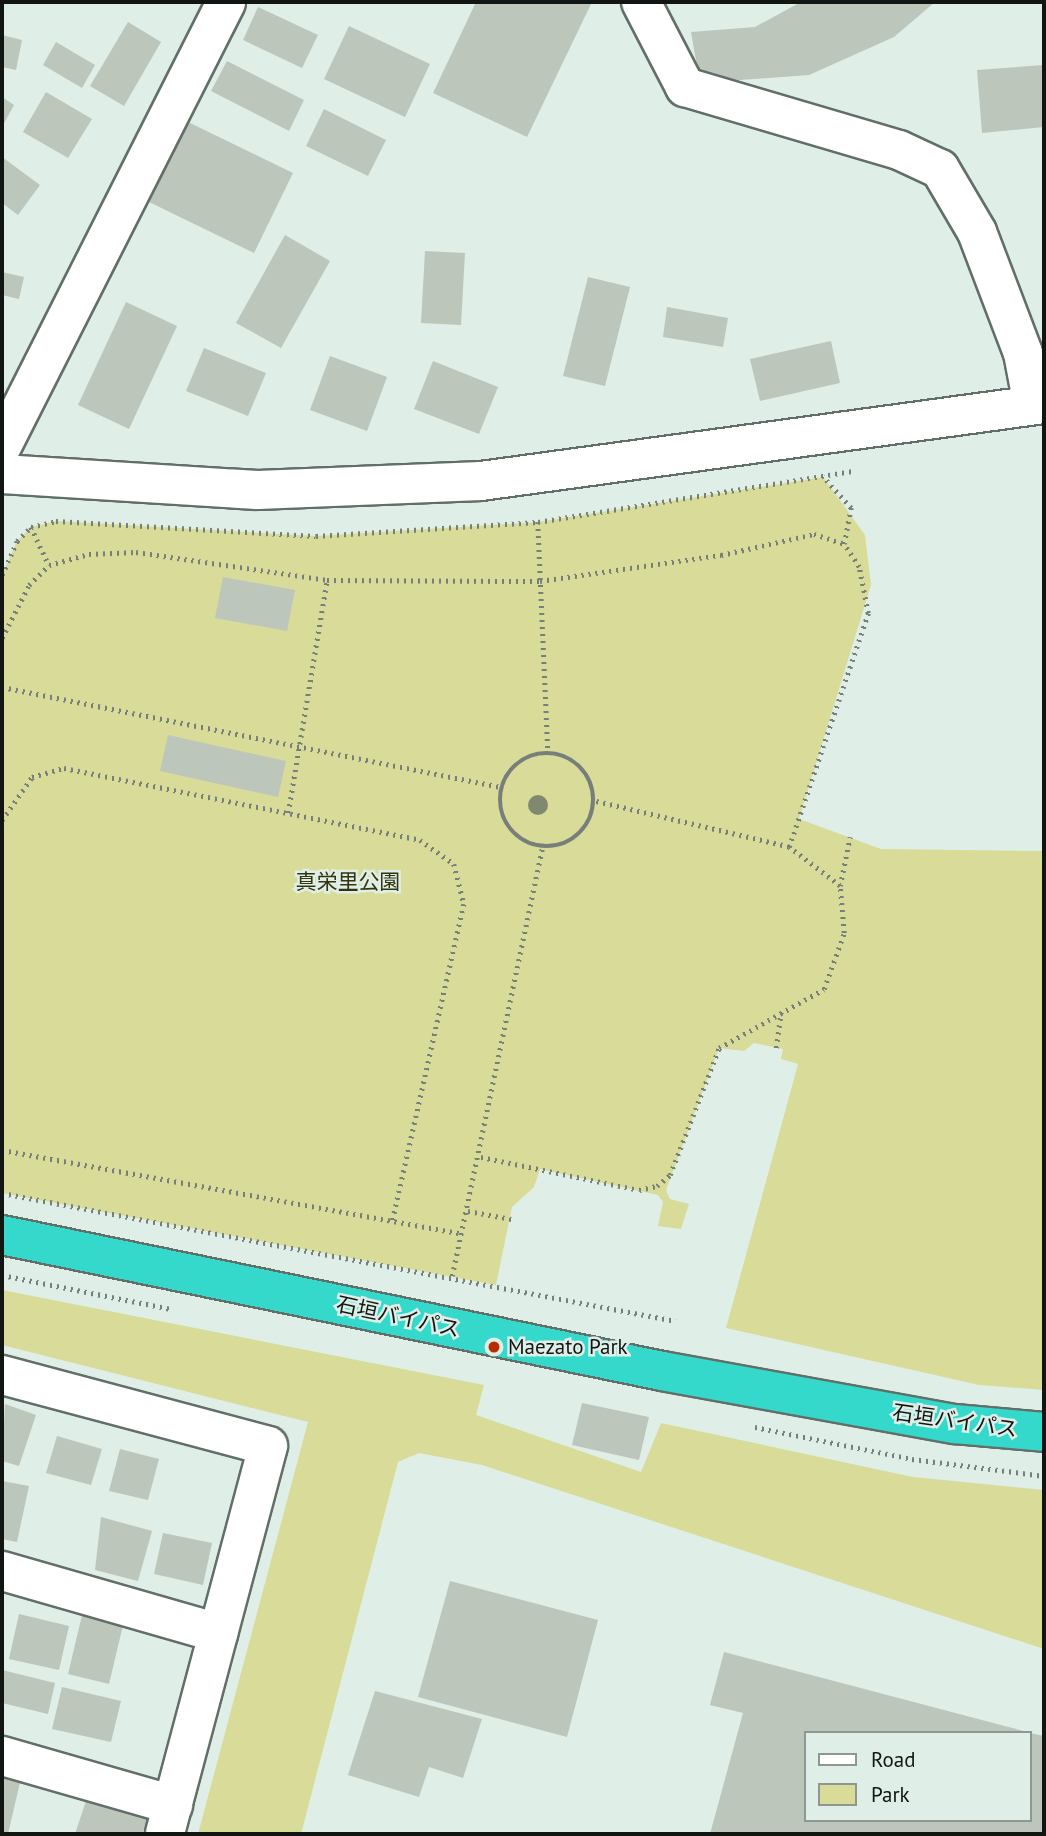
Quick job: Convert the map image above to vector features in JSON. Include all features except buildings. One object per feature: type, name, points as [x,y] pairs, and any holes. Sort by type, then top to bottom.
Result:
[{"type":"highway","name":"石垣バイパス","points":[[2,1235],[662,1371],[955,1424],[1044,1432]]},
{"type":"street","points":[[2,446],[226,2]]},
{"type":"street","points":[[2,474],[258,490],[481,481],[1039,405],[1023,353],[976,232],[940,169],[899,150],[685,87],[641,2]]},
{"type":"street","points":[[2,1375],[268,1446],[169,1819],[2,1756]]},
{"type":"street","points":[[2,1571],[218,1633]]},
{"type":"path","points":[[823,477],[851,508],[844,544]]},
{"type":"path","points":[[538,522],[548,753]]},
{"type":"path","points":[[31,527],[49,565]]},
{"type":"path","points":[[2,638],[29,585],[49,565],[89,554],[136,552],[327,580],[540,581],[721,555],[814,534],[844,544],[859,567],[868,613],[789,847]]},
{"type":"path","points":[[288,813],[327,580]]},
{"type":"path","points":[[2,687],[299,751],[501,788]]},
{"type":"path","points":[[548,753],[586,773],[595,801],[574,840],[542,848],[526,843],[503,820],[501,788],[520,761],[548,753]]},
{"type":"path","points":[[2,820],[32,777],[64,768],[420,840],[454,864],[464,904],[392,1224]]},
{"type":"path","points":[[595,801],[789,847],[840,887]]},
{"type":"path","points":[[481,1157],[639,1190],[657,1186],[670,1175],[719,1048],[824,989],[844,933],[840,887],[850,838]]},
{"type":"path","points":[[452,1276],[481,1157],[542,848]]},
{"type":"path","points":[[776,1048],[781,1011]]},
{"type":"path","points":[[2,1150],[392,1224],[462,1234]]},
{"type":"path","points":[[2,1193],[452,1276],[676,1321]]},
{"type":"path","points":[[468,1211],[511,1219]]},
{"type":"green space","name":"真栄里公園","points":[[823,477],[865,535],[871,585],[799,819],[881,849],[1044,851],[1044,1390],[979,1385],[726,1328],[798,1064],[781,1059],[783,1049],[754,1043],[744,1051],[719,1048],[666,1190],[670,1199],[689,1204],[681,1229],[658,1226],[663,1202],[658,1195],[540,1169],[534,1187],[512,1207],[496,1285],[2,1193],[2,575],[17,541],[31,527],[56,521],[316,536],[538,522]]},
{"type":"green space","points":[[2,1290],[484,1385],[476,1415],[641,1472],[661,1423],[913,1477],[1044,1490],[1044,1649],[482,1465],[419,1453],[398,1462],[301,1834],[198,1834],[308,1422],[2,1345]]},
{"type":"place","name":"Maezato Park","points":[[494,1347]]}]
